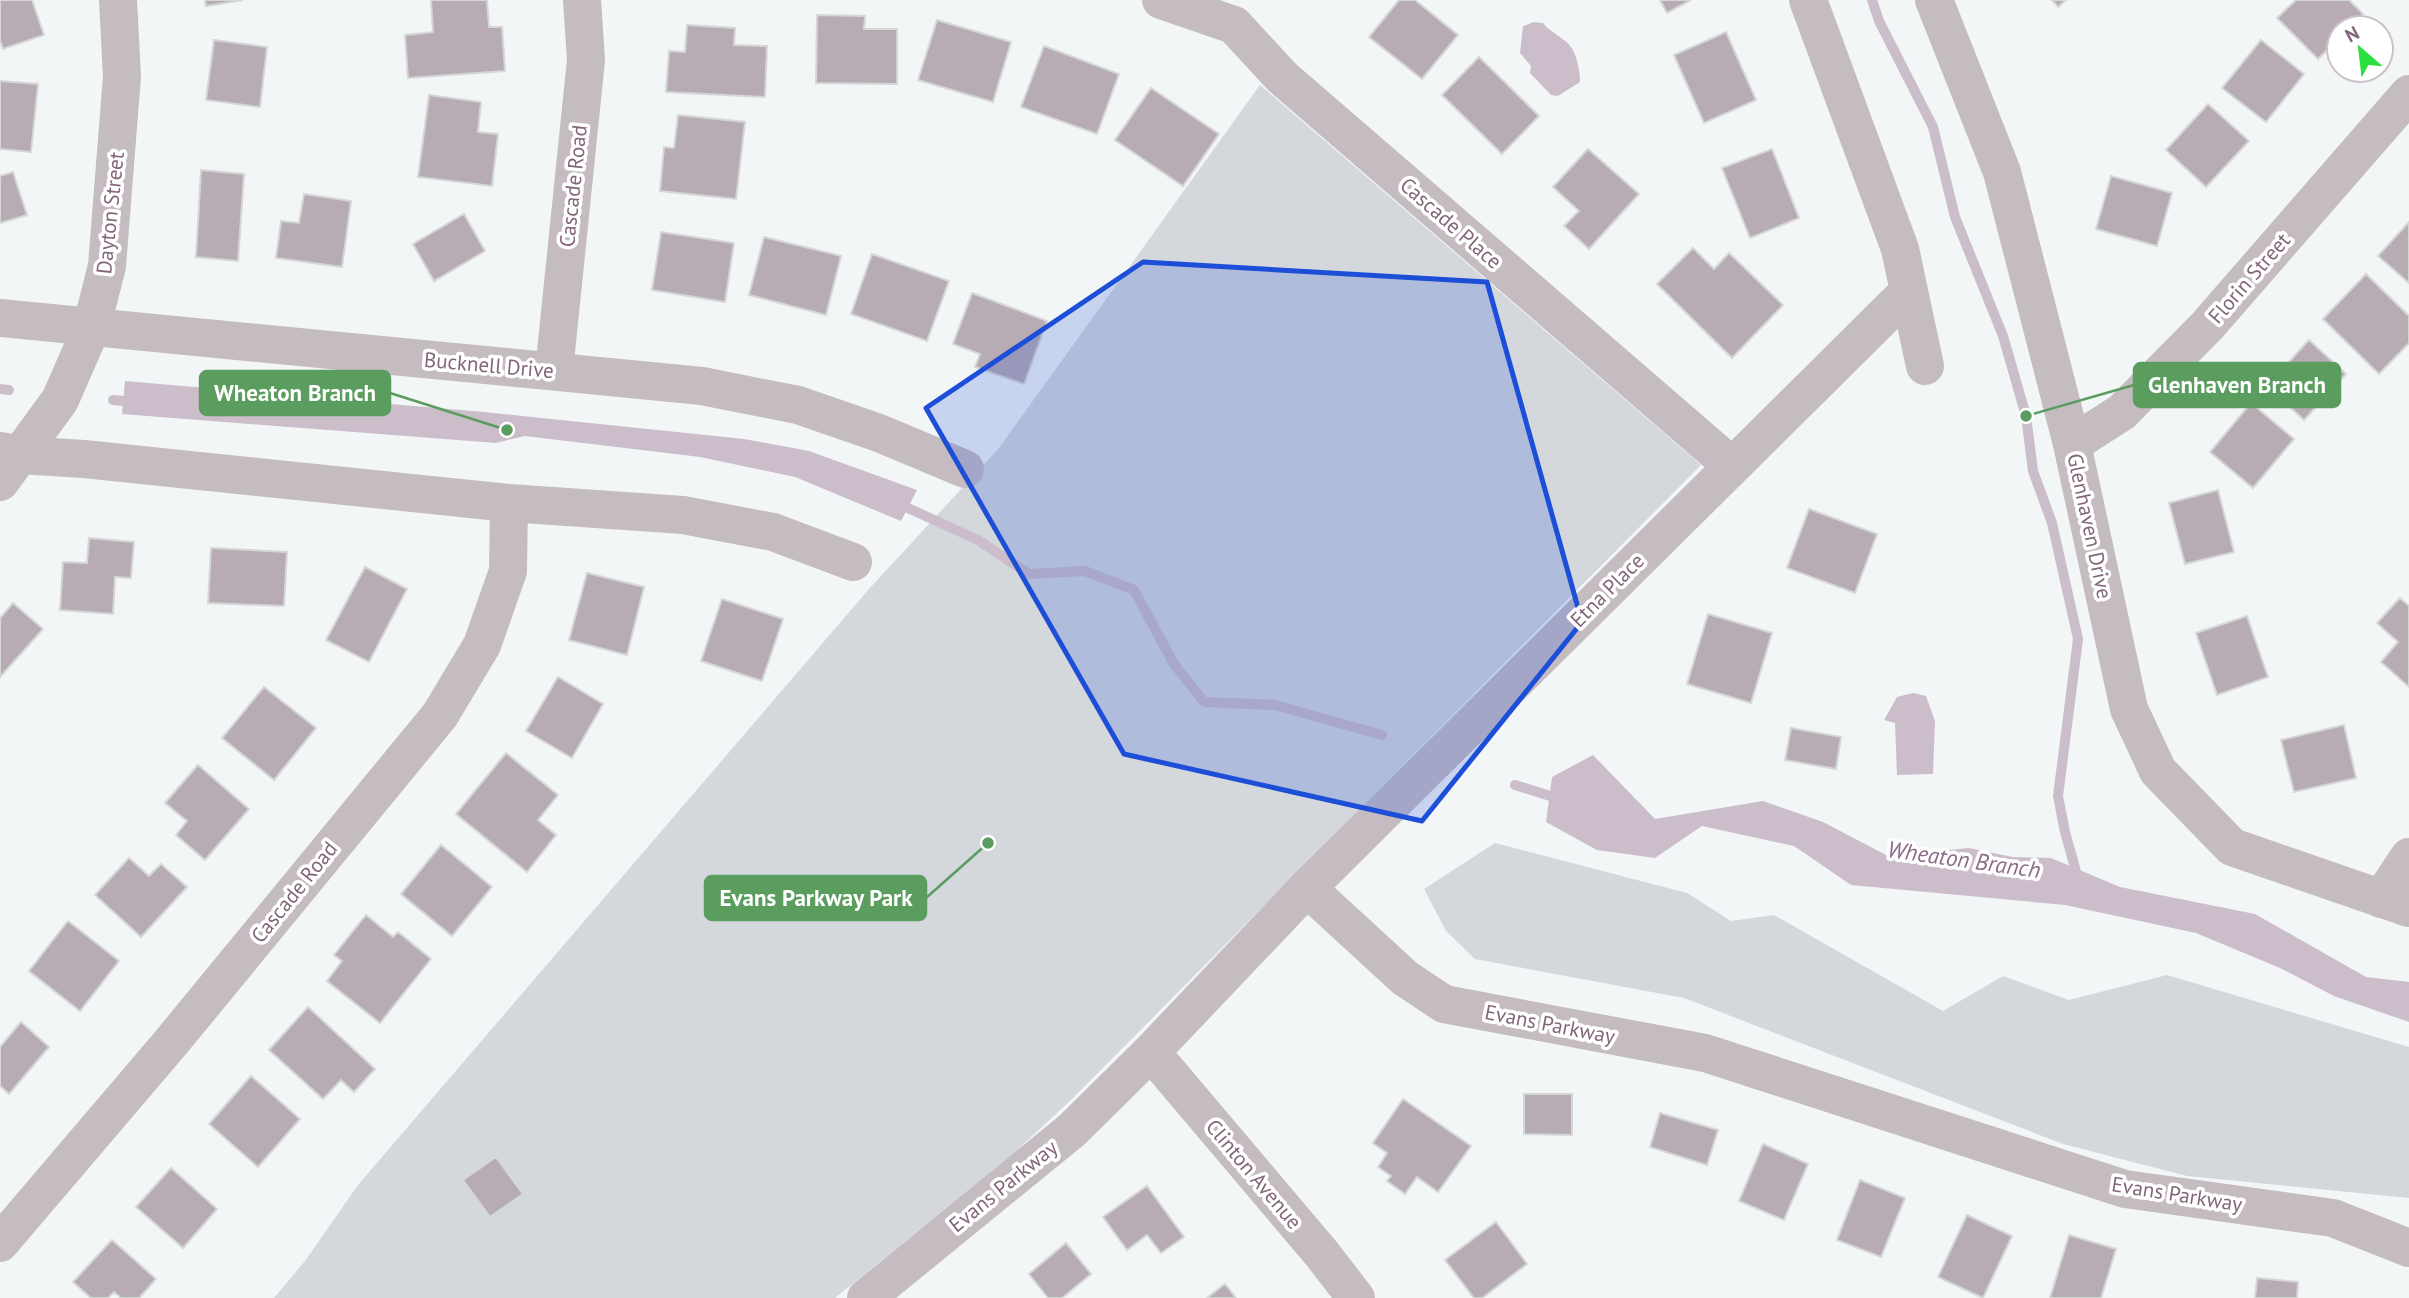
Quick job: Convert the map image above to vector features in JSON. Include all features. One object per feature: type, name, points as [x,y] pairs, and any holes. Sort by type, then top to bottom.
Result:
[{"type":"street","name":"Dayton Street","points":[[7,463],[60,400],[91,329],[107,266],[122,76],[118,0]]},
{"type":"street","name":"Cascade Road","points":[[554,371],[586,60],[582,0]]},
{"type":"street","name":"Cascade Place","points":[[1161,0],[1235,12],[1282,77],[1732,466]]},
{"type":"street","points":[[1808,0],[1900,248],[1925,366]]},
{"type":"street","name":"Glenhaven Drive","points":[[1934,0],[2002,172],[2072,444],[2129,709],[2158,771],[2232,847],[2395,903]]},
{"type":"street","name":"Florin Street","points":[[2072,444],[2122,412],[2207,326],[2409,94]]},
{"type":"street","name":"Etna Place","points":[[1307,888],[1908,292]]},
{"type":"street","name":"Bucknell Drive","points":[[0,318],[91,329],[702,386],[798,405],[879,432],[965,469]]},
{"type":"street","points":[[7,463],[84,459],[509,503],[683,515],[773,532],[853,562]]},
{"type":"street","name":"Cascade Road","points":[[0,1243],[173,1040],[440,715],[482,645],[508,570],[509,503]]},
{"type":"street","points":[[2395,903],[2409,857]]},
{"type":"street","name":"Evans Parkway","points":[[866,1298],[1072,1130],[1151,1052],[1307,888],[1405,978],[1444,1004],[1704,1053],[2125,1189],[2333,1218],[2409,1248]]},
{"type":"street","name":"Clinton Avenue","points":[[1151,1052],[1356,1298]]},
{"type":"highlighted area","points":[[1143,262],[1487,282],[1582,622],[1422,821],[1124,754],[926,408]]},
{"type":"shaded area","points":[[1260,85],[1701,465],[1074,1097],[1014,1153],[835,1298],[274,1298],[305,1261],[358,1185],[869,589],[999,448]]},
{"type":"shaded area","points":[[1495,843],[1687,893],[1731,921],[1774,915],[1943,1011],[2003,976],[2069,1000],[2167,975],[2409,1047],[2409,1198],[2187,1176],[2063,1144],[1684,998],[1475,959],[1446,931],[1424,889]]},
{"type":"water","points":[[1534,22],[1543,23],[1565,40],[1576,59],[1580,82],[1558,96],[1551,95],[1530,73],[1531,66],[1520,53],[1523,26]]},
{"type":"water","points":[[125,381],[484,412],[744,439],[809,451],[917,490],[901,521],[795,477],[700,457],[525,436],[496,443],[122,414]]},
{"type":"water","points":[[1913,693],[1926,696],[1935,721],[1933,774],[1897,775],[1895,723],[1884,720],[1897,697]]},
{"type":"water","points":[[1593,755],[1655,819],[1763,801],[1823,822],[1888,856],[1969,848],[2013,857],[2051,858],[2120,887],[2255,914],[2366,977],[2409,982],[2409,1022],[2334,996],[2280,968],[2196,933],[2065,905],[1851,885],[1794,846],[1702,826],[1655,858],[1597,850],[1546,822],[1552,777]]},
{"type":"building","points":[[0,0],[32,0],[44,35],[3,49],[0,40]]},
{"type":"building","points":[[205,0],[243,0],[206,6]]},
{"type":"building","points":[[431,0],[487,0],[489,27],[502,27],[505,71],[408,78],[405,35],[433,32]]},
{"type":"building","points":[[1399,0],[1415,0],[1458,35],[1422,79],[1369,37]]},
{"type":"building","points":[[1660,0],[1691,0],[1667,13]]},
{"type":"building","points":[[2052,0],[2066,0],[2058,7]]},
{"type":"building","points":[[2296,0],[2349,0],[2363,14],[2325,14],[2325,52],[2318,59],[2277,18]]},
{"type":"building","points":[[817,15],[865,16],[864,29],[897,29],[897,84],[816,83]]},
{"type":"building","points":[[937,20],[1011,42],[993,102],[918,80]]},
{"type":"building","points":[[687,25],[735,28],[734,45],[767,46],[765,97],[666,92],[669,51],[685,52]]},
{"type":"building","points":[[1726,32],[1756,100],[1704,123],[1674,55]]},
{"type":"building","points":[[214,40],[267,47],[260,107],[206,100]]},
{"type":"building","points":[[2261,40],[2304,74],[2266,122],[2222,88]]},
{"type":"building","points":[[1044,46],[1119,74],[1097,134],[1021,107]]},
{"type":"building","points":[[1479,57],[1539,116],[1502,154],[1442,95]]},
{"type":"building","points":[[0,81],[38,84],[31,152],[0,149]]},
{"type":"building","points":[[1151,88],[1219,134],[1183,186],[1115,140]]},
{"type":"building","points":[[429,95],[481,102],[478,132],[498,134],[492,186],[418,177]]},
{"type":"building","points":[[2208,104],[2249,141],[2206,187],[2166,150]]},
{"type":"building","points":[[678,115],[745,122],[736,199],[660,191],[664,147],[674,148]]},
{"type":"building","points":[[1588,149],[1639,194],[1589,249],[1564,226],[1579,211],[1553,187]]},
{"type":"building","points":[[1772,149],[1799,218],[1750,238],[1722,168]]},
{"type":"building","points":[[201,170],[244,174],[238,261],[196,257]]},
{"type":"building","points":[[13,172],[27,215],[0,223],[0,176]]},
{"type":"building","points":[[2111,176],[2172,193],[2157,246],[2096,229]]},
{"type":"building","points":[[304,194],[351,201],[342,267],[276,258],[281,221],[299,223]]},
{"type":"building","points":[[464,214],[485,251],[434,281],[413,244]]},
{"type":"building","points":[[2409,222],[2409,283],[2378,256]]},
{"type":"building","points":[[661,232],[734,243],[725,302],[652,290]]},
{"type":"building","points":[[764,237],[841,256],[826,315],[749,295]]},
{"type":"building","points":[[1693,248],[1714,269],[1729,253],[1783,305],[1732,358],[1657,284]]},
{"type":"building","points":[[872,254],[949,281],[927,341],[851,314]]},
{"type":"building","points":[[2366,274],[2409,316],[2409,343],[2379,374],[2323,319]]},
{"type":"building","points":[[972,293],[1047,321],[1024,384],[975,367],[980,354],[953,344]]},
{"type":"building","points":[[2309,340],[2346,374],[2304,420],[2267,386]]},
{"type":"building","points":[[2251,403],[2294,439],[2253,488],[2210,452]]},
{"type":"building","points":[[2218,490],[2234,552],[2185,564],[2169,503]]},
{"type":"building","points":[[1809,509],[1877,534],[1855,593],[1787,568]]},
{"type":"building","points":[[89,538],[134,542],[131,578],[115,577],[113,614],[60,610],[63,562],[87,563]]},
{"type":"building","points":[[211,548],[287,552],[284,606],[208,603]]},
{"type":"building","points":[[365,567],[407,589],[369,662],[326,640]]},
{"type":"building","points":[[587,573],[644,587],[627,655],[569,640]]},
{"type":"building","points":[[2400,598],[2409,606],[2409,687],[2381,662],[2398,642],[2377,623]]},
{"type":"building","points":[[722,599],[783,619],[762,681],[701,661]]},
{"type":"building","points":[[13,603],[43,629],[0,677],[0,618]]},
{"type":"building","points":[[1708,614],[1772,633],[1751,703],[1687,684]]},
{"type":"building","points":[[2247,616],[2268,677],[2217,695],[2196,633]]},
{"type":"building","points":[[558,677],[603,704],[572,758],[526,731]]},
{"type":"building","points":[[264,687],[316,728],[274,780],[222,738]]},
{"type":"building","points":[[2344,725],[2356,778],[2294,792],[2281,740]]},
{"type":"building","points":[[1791,728],[1841,737],[1836,769],[1785,760]]},
{"type":"building","points":[[506,753],[558,795],[538,820],[556,835],[527,872],[456,814]]},
{"type":"building","points":[[198,765],[249,809],[205,860],[176,835],[187,821],[165,803]]},
{"type":"building","points":[[441,845],[492,887],[452,936],[401,894]]},
{"type":"building","points":[[129,858],[149,876],[161,864],[187,887],[141,937],[95,895]]},
{"type":"building","points":[[366,915],[393,937],[398,932],[431,959],[380,1023],[327,981],[342,961],[334,955]]},
{"type":"building","points":[[68,921],[119,961],[80,1011],[29,971]]},
{"type":"building","points":[[308,1007],[375,1069],[354,1092],[341,1080],[323,1099],[269,1050]]},
{"type":"building","points":[[21,1022],[49,1047],[9,1094],[0,1086],[0,1047]]},
{"type":"building","points":[[251,1076],[300,1119],[258,1167],[209,1124]]},
{"type":"building","points":[[1524,1094],[1572,1094],[1572,1135],[1524,1134]]},
{"type":"building","points":[[1403,1099],[1471,1146],[1438,1192],[1417,1177],[1405,1194],[1387,1181],[1391,1176],[1378,1167],[1387,1153],[1373,1143]]},
{"type":"building","points":[[1660,1113],[1718,1130],[1707,1165],[1650,1147]]},
{"type":"building","points":[[1763,1144],[1808,1164],[1784,1220],[1739,1201]]},
{"type":"building","points":[[496,1157],[523,1194],[490,1217],[463,1180]]},
{"type":"building","points":[[171,1168],[217,1209],[183,1248],[136,1207]]},
{"type":"building","points":[[1860,1180],[1905,1198],[1881,1257],[1837,1240]]},
{"type":"building","points":[[1147,1186],[1184,1237],[1161,1253],[1147,1235],[1127,1250],[1103,1217]]},
{"type":"building","points":[[1967,1215],[2012,1236],[1983,1298],[1938,1277]]},
{"type":"building","points":[[1496,1222],[1527,1264],[1482,1298],[1474,1298],[1445,1260]]},
{"type":"building","points":[[2069,1235],[2116,1249],[2101,1298],[2050,1298]]},
{"type":"building","points":[[112,1240],[156,1279],[139,1298],[121,1298],[114,1292],[108,1298],[91,1298],[73,1282]]},
{"type":"building","points":[[1066,1243],[1091,1274],[1062,1298],[1048,1298],[1029,1274]]},
{"type":"building","points":[[2257,1278],[2298,1282],[2297,1298],[2255,1298]]},
{"type":"building","points":[[1225,1284],[1236,1298],[1207,1298]]},
{"type":"waterway","points":[[1872,0],[1879,21],[1933,127],[1955,217],[2003,336],[2026,416],[2033,471],[2052,523],[2078,639],[2058,796],[2079,882]]},
{"type":"waterway","name":"Wheaton Branch","points":[[0,389],[9,390]]},
{"type":"waterway","name":"Wheaton Branch","points":[[113,400],[135,402]]},
{"type":"waterway","name":"Wheaton Branch","points":[[897,503],[978,540],[1029,574],[1085,571],[1134,590],[1174,664],[1204,702],[1275,705],[1382,735]]},
{"type":"waterway","name":"Wheaton Branch","points":[[1515,785],[1563,800]]},
{"type":"place","name":"Glenhaven Branch","points":[[2026,416]]},
{"type":"place","name":"Wheaton Branch","points":[[507,430]]},
{"type":"place","name":"Evans Parkway Park","points":[[988,843]]}]
